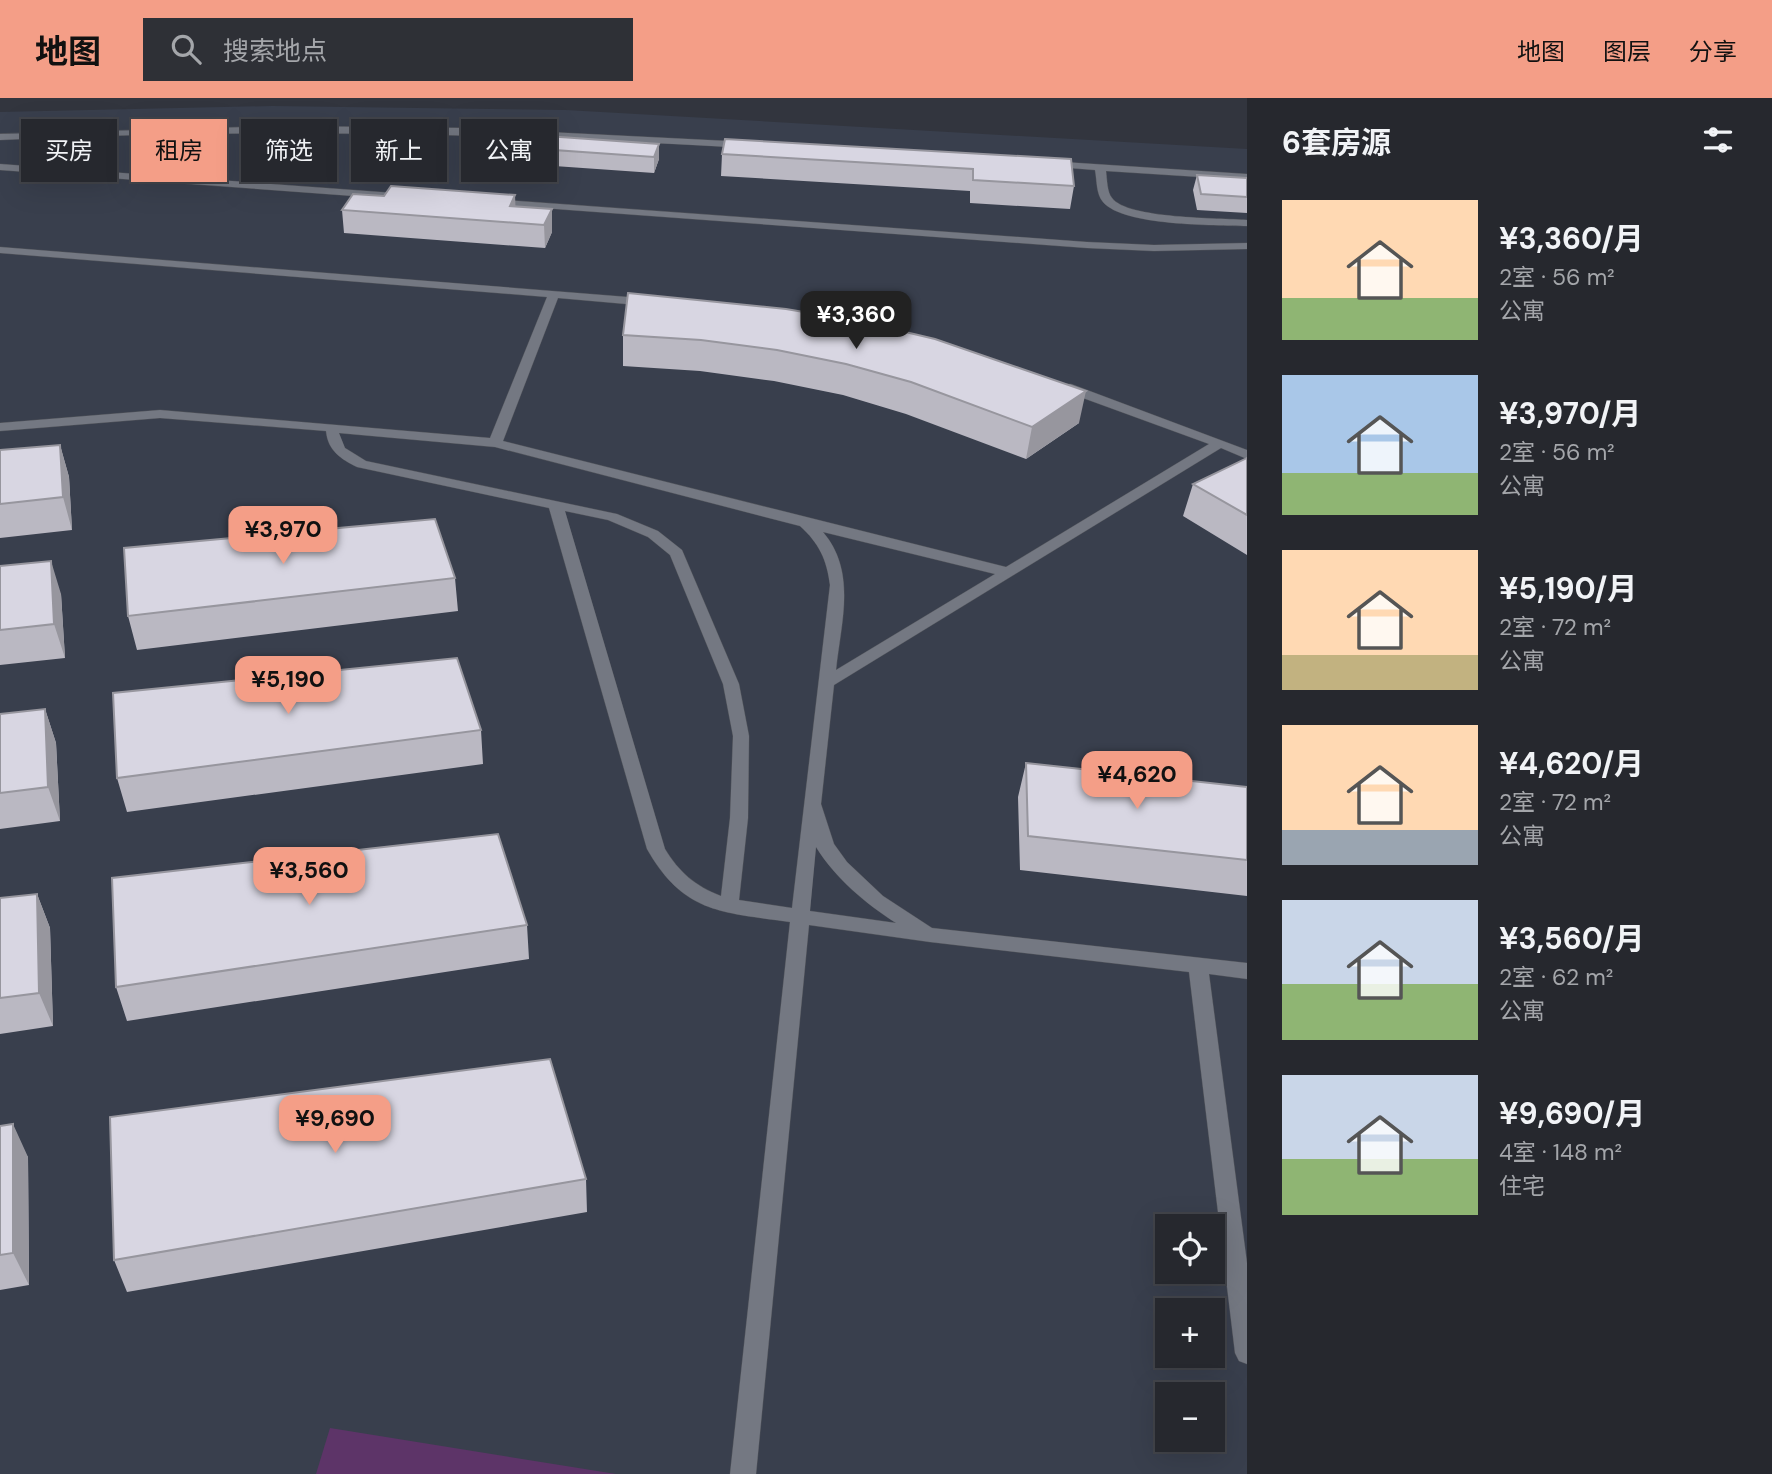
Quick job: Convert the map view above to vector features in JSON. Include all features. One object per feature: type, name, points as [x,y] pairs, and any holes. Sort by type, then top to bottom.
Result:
[{"type":"lane","points":[[0,137],[348,131],[559,135],[764,146]]},
{"type":"lane","points":[[1033,163],[1247,177]]},
{"type":"lane","points":[[0,167],[418,197]]},
{"type":"lane","points":[[1100,167],[1106,198],[1112,205],[1131,213],[1247,223]]},
{"type":"lane","points":[[474,201],[1087,245],[1154,248],[1247,246]]},
{"type":"lane","points":[[0,250],[662,303]]},
{"type":"lane","points":[[495,443],[554,294]]},
{"type":"lane","points":[[1052,382],[1220,443],[1247,456]]},
{"type":"lane","points":[[0,427],[160,414],[495,443],[1007,572]]},
{"type":"lane","points":[[332,427],[332,442],[341,454],[362,464],[612,517],[653,534],[677,553],[731,684],[741,736],[739,818],[729,906]]},
{"type":"lane","points":[[828,682],[1220,443]]},
{"type":"lane","points":[[556,506],[656,849],[666,866],[693,894],[729,906],[930,935],[1247,971]]},
{"type":"lane","points":[[743,1474],[812,804],[838,585],[835,561],[821,535],[806,523]]},
{"type":"lane","points":[[812,804],[825,846],[840,867],[876,901],[930,935]]},
{"type":"lane","points":[[1198,966],[1247,1353]]},
{"type":"shaded area","points":[[272,106],[566,110],[1247,149],[1247,1474],[0,1474],[0,112]]},
{"type":"shaded area","points":[[330,1428],[616,1474],[316,1474]]},
{"type":"building","points":[[557,137],[659,144],[654,157],[557,150]]},
{"type":"building","points":[[725,139],[1071,159],[1074,186],[973,180],[973,169],[722,154]]},
{"type":"building","points":[[1197,175],[1247,178],[1247,197],[1201,194]]},
{"type":"building","points":[[391,186],[515,195],[510,206],[552,209],[544,225],[342,210],[353,194],[384,196]]},
{"type":"building","points":[[628,293],[786,309],[863,322],[935,339],[1086,391],[1032,427],[911,382],[846,364],[777,350],[701,340],[623,335]]},
{"type":"building","points":[[60,445],[63,497],[0,504],[0,450]]},
{"type":"building","points":[[1247,458],[1247,515],[1193,484]]},
{"type":"building","points":[[435,519],[455,578],[128,616],[124,548]]},
{"type":"building","points":[[51,561],[54,624],[0,630],[0,566]]},
{"type":"building","points":[[457,658],[481,730],[117,778],[113,693]]},
{"type":"building","points":[[45,709],[48,787],[0,793],[0,714]]},
{"type":"building","points":[[1026,763],[1247,787],[1247,860],[1028,836]]},
{"type":"building","points":[[498,834],[527,925],[116,987],[112,878]]},
{"type":"building","points":[[37,894],[39,993],[0,998],[0,898]]},
{"type":"building","points":[[550,1059],[586,1179],[114,1260],[110,1117]]},
{"type":"building","points":[[13,1124],[13,1253],[0,1255],[0,1126]]}]
